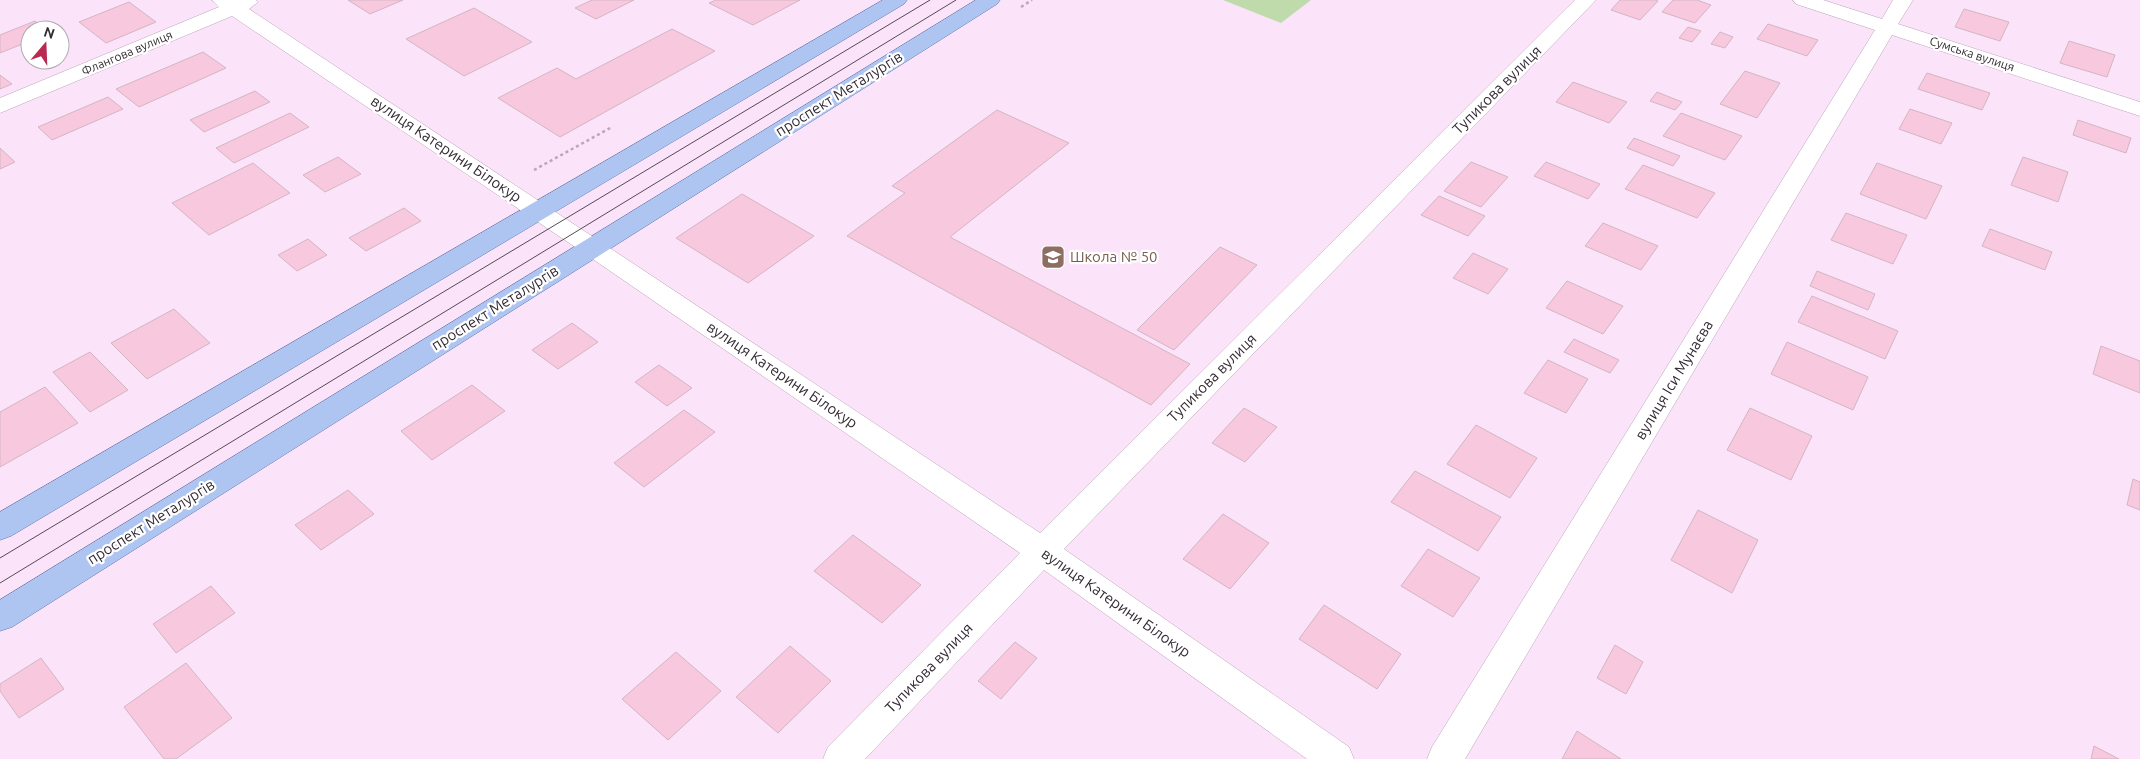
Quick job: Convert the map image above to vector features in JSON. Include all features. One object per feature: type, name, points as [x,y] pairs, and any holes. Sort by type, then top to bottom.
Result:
[{"type":"main road","points":[[0,526],[897,0]]},
{"type":"main road","name":"проспект Металургів","points":[[0,617],[990,0]]},
{"type":"street","name":"Тупикова вулиця","points":[[841,759],[1042,550],[1586,0]]},
{"type":"street","name":"Сумська вулиця","points":[[1803,0],[2140,109]]},
{"type":"street","name":"вулиця Іси Мунаєва","points":[[1445,759],[1903,0]]},
{"type":"street","name":"вулиця Катерини Білокур","points":[[236,3],[538,210],[1042,550],[1336,759]]},
{"type":"street","name":"Флангова вулиця","points":[[0,106],[236,3]]},
{"type":"green space","points":[[1223,0],[1311,0],[1281,23]]},
{"type":"building","points":[[348,0],[403,0],[370,14]]},
{"type":"building","points":[[592,0],[634,0],[596,19],[575,8]]},
{"type":"building","points":[[716,0],[800,0],[753,25],[709,3]]},
{"type":"building","points":[[1620,0],[1658,1],[1640,20],[1611,10]]},
{"type":"building","points":[[1673,0],[1697,0],[1711,5],[1695,23],[1662,12]]},
{"type":"building","points":[[129,2],[156,22],[106,43],[79,22]]},
{"type":"building","points":[[474,8],[532,42],[464,76],[406,39]]},
{"type":"building","points":[[1964,9],[2009,22],[2000,41],[1955,27]]},
{"type":"building","points":[[1768,24],[1818,40],[1807,56],[1757,39]]},
{"type":"building","points":[[20,27],[20,45],[0,53],[0,35]]},
{"type":"building","points":[[1688,27],[1701,31],[1692,42],[1679,38]]},
{"type":"building","points":[[672,29],[715,51],[560,137],[498,98],[557,68],[576,79]]},
{"type":"building","points":[[1720,32],[1733,37],[1725,48],[1711,44]]},
{"type":"building","points":[[2069,41],[2115,55],[2107,77],[2060,63]]},
{"type":"building","points":[[203,52],[226,68],[139,107],[116,89]]},
{"type":"building","points":[[1745,71],[1780,83],[1757,118],[1720,104]]},
{"type":"building","points":[[1927,73],[1990,93],[1982,110],[1918,89]]},
{"type":"building","points":[[0,75],[12,84],[0,89]]},
{"type":"building","points":[[1573,82],[1627,102],[1609,123],[1556,102]]},
{"type":"building","points":[[255,91],[270,102],[204,132],[190,120]]},
{"type":"building","points":[[1657,92],[1682,102],[1675,110],[1650,101]]},
{"type":"building","points":[[108,97],[123,109],[52,140],[38,127]]},
{"type":"building","points":[[1910,109],[1952,123],[1941,144],[1899,129]]},
{"type":"building","points":[[997,110],[1069,143],[950,237],[1190,364],[1151,405],[847,236],[905,193],[892,186]]},
{"type":"building","points":[[290,113],[309,127],[234,163],[216,148]]},
{"type":"building","points":[[1681,113],[1742,136],[1725,160],[1663,136]]},
{"type":"building","points":[[2078,120],[2131,138],[2126,153],[2073,135]]},
{"type":"building","points":[[1634,138],[1680,156],[1673,166],[1627,148]]},
{"type":"building","points":[[0,148],[15,162],[0,169]]},
{"type":"building","points":[[338,157],[361,174],[325,192],[303,175]]},
{"type":"building","points":[[2023,157],[2068,172],[2058,202],[2011,185]]},
{"type":"building","points":[[1471,162],[1508,177],[1481,207],[1444,191]]},
{"type":"building","points":[[1546,162],[1600,184],[1588,199],[1534,176]]},
{"type":"building","points":[[253,163],[290,193],[209,235],[172,203]]},
{"type":"building","points":[[1877,163],[1942,186],[1926,219],[1860,194]]},
{"type":"building","points":[[1643,165],[1715,193],[1697,218],[1625,189]]},
{"type":"building","points":[[742,194],[814,236],[748,283],[676,238]]},
{"type":"building","points":[[1439,196],[1485,216],[1468,236],[1421,215]]},
{"type":"building","points":[[404,208],[421,221],[366,251],[349,238]]},
{"type":"building","points":[[1846,213],[1907,235],[1893,264],[1831,240]]},
{"type":"building","points":[[1603,223],[1658,246],[1641,270],[1585,246]]},
{"type":"building","points":[[1990,229],[2052,252],[2045,270],[1982,246]]},
{"type":"building","points":[[308,239],[327,255],[297,271],[278,255]]},
{"type":"building","points":[[1220,247],[1257,265],[1174,350],[1137,330]]},
{"type":"building","points":[[1473,253],[1508,269],[1488,294],[1453,278]]},
{"type":"building","points":[[1817,271],[1875,294],[1868,310],[1810,286]]},
{"type":"building","points":[[1567,281],[1623,306],[1603,334],[1546,308]]},
{"type":"building","points":[[1812,296],[1898,331],[1885,359],[1798,322]]},
{"type":"building","points":[[174,309],[210,343],[147,379],[111,343]]},
{"type":"building","points":[[572,323],[598,342],[558,369],[532,350]]},
{"type":"building","points":[[1574,339],[1619,360],[1610,373],[1564,352]]},
{"type":"building","points":[[1787,342],[1868,377],[1853,410],[1771,374]]},
{"type":"building","points":[[2101,346],[2140,361],[2140,393],[2093,374]]},
{"type":"building","points":[[90,352],[128,390],[90,412],[53,372]]},
{"type":"building","points":[[1548,360],[1588,379],[1566,413],[1524,393]]},
{"type":"building","points":[[659,365],[692,388],[667,406],[635,382]]},
{"type":"building","points":[[472,385],[505,411],[432,460],[401,431]]},
{"type":"building","points":[[45,387],[78,423],[0,467],[0,412]]},
{"type":"building","points":[[1244,408],[1277,427],[1245,462],[1212,443]]},
{"type":"building","points":[[1750,408],[1812,436],[1791,480],[1727,450]]},
{"type":"building","points":[[684,410],[715,432],[644,487],[614,463]]},
{"type":"building","points":[[1476,425],[1537,458],[1510,498],[1447,464]]},
{"type":"building","points":[[1415,471],[1501,517],[1478,551],[1391,502]]},
{"type":"building","points":[[2133,479],[2140,482],[2140,510],[2127,505]]},
{"type":"building","points":[[348,490],[374,514],[321,550],[295,525]]},
{"type":"building","points":[[1698,510],[1758,540],[1732,593],[1671,560]]},
{"type":"building","points":[[1223,514],[1269,543],[1230,589],[1183,559]]},
{"type":"building","points":[[853,535],[921,585],[882,623],[814,571]]},
{"type":"building","points":[[1428,549],[1480,578],[1453,617],[1401,586]]},
{"type":"building","points":[[211,586],[235,613],[176,653],[153,624]]},
{"type":"building","points":[[1324,605],[1401,654],[1377,689],[1299,639]]},
{"type":"building","points":[[1015,642],[1037,658],[1001,699],[978,681]]},
{"type":"building","points":[[1615,645],[1643,662],[1626,694],[1597,678]]},
{"type":"building","points":[[790,646],[831,681],[778,733],[736,697]]},
{"type":"building","points":[[676,652],[721,691],[668,740],[622,699]]},
{"type":"building","points":[[41,658],[64,689],[19,718],[0,691],[0,684]]},
{"type":"building","points":[[186,663],[232,718],[176,759],[164,759],[124,707]]},
{"type":"building","points":[[1577,731],[1621,759],[1562,759]]},
{"type":"building","points":[[2094,746],[2119,759],[2091,759]]},
{"type":"tram line","points":[[0,558],[930,0]]},
{"type":"tram line","points":[[0,583],[956,0]]},
{"type":"place","name":"Школа № 50","points":[[1053,257]]}]
